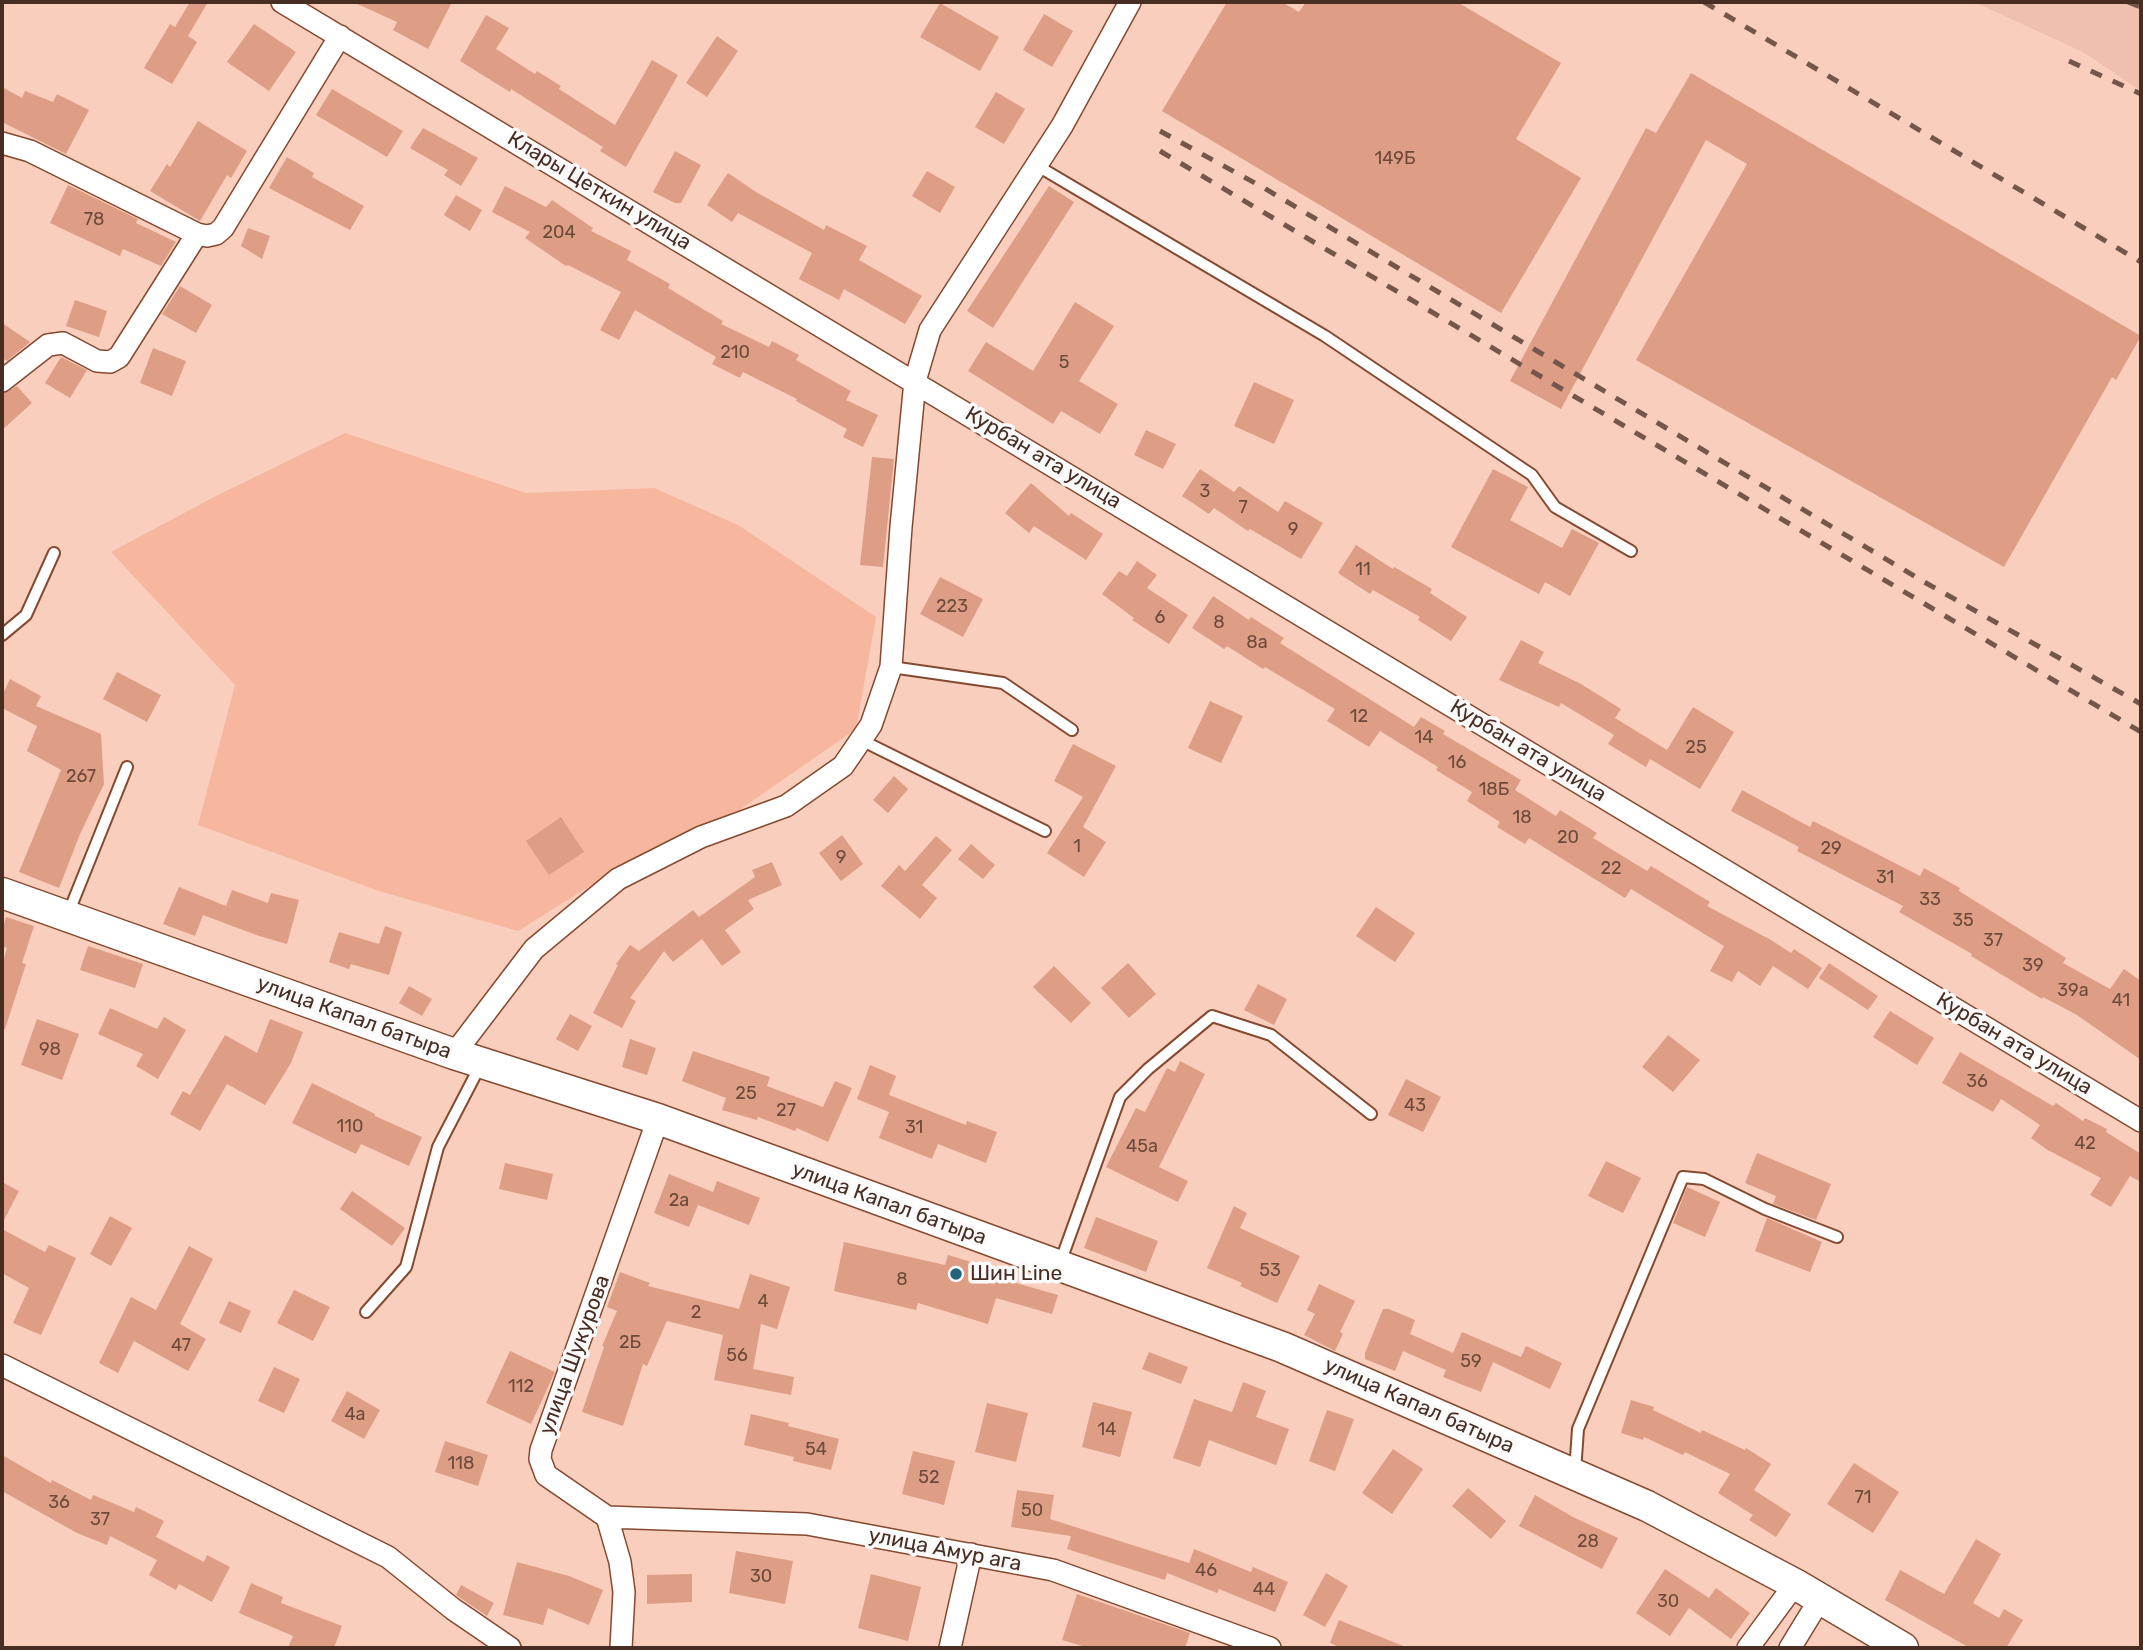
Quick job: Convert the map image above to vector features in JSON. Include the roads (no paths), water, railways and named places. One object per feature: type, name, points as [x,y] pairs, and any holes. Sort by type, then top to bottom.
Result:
[{"type":"main road","name":"улица Капал батыра","points":[[2,893],[454,1054],[658,1119],[1282,1347],[1647,1506],[1795,1584],[1903,1648]]},
{"type":"street","name":"Клары Цеткин улица","points":[[282,2],[915,381]]},
{"type":"street","points":[[454,1054],[534,949],[618,879],[701,837],[786,806],[843,766],[871,725],[891,667],[915,381],[930,330],[1062,126],[1130,2]]},
{"type":"street","points":[[2,143],[30,151],[197,234],[216,234],[223,229],[340,36]]},
{"type":"street","points":[[2,381],[48,345],[63,343],[97,361],[110,362],[119,357],[197,234]]},
{"type":"street","name":"Курбан ата улица","points":[[915,381],[2141,1121]]},
{"type":"street","name":"улица Шукурова","points":[[607,1517],[546,1475],[540,1459],[541,1450],[658,1119]]},
{"type":"street","points":[[2,1365],[388,1557],[453,1609],[510,1648]]},
{"type":"street","points":[[607,1517],[620,1562],[624,1592],[621,1648]]},
{"type":"street","name":"улица Амур ага","points":[[607,1517],[807,1524],[1053,1570],[1270,1648]]},
{"type":"street","points":[[950,1648],[971,1555]]},
{"type":"street","points":[[1748,1648],[1795,1584]]},
{"type":"street","points":[[1790,1648],[1820,1599]]},
{"type":"lane","points":[[1036,165],[1325,336],[1532,475],[1555,507],[1631,551]]},
{"type":"lane","points":[[2,635],[26,615],[54,553]]},
{"type":"lane","points":[[891,667],[1003,683],[1072,730]]},
{"type":"lane","points":[[861,740],[1045,831]]},
{"type":"lane","points":[[67,916],[127,766]]},
{"type":"lane","points":[[1059,1265],[1120,1097],[1148,1069],[1212,1016],[1271,1035],[1371,1114]]},
{"type":"lane","points":[[366,1312],[406,1267],[438,1147],[482,1063]]},
{"type":"lane","points":[[1575,1475],[1578,1429],[1683,1177],[1704,1179],[1765,1209],[1837,1237]]},
{"type":"railway","points":[[1704,2],[2141,262]]},
{"type":"railway","points":[[2128,2],[2141,7]]},
{"type":"railway","points":[[2069,61],[2141,94]]},
{"type":"railway","points":[[1160,131],[1264,188],[1926,583],[2141,704]]},
{"type":"railway","points":[[1160,151],[2141,732]]},
{"type":"place","name":"Шин Line","points":[[956,1274]]}]
